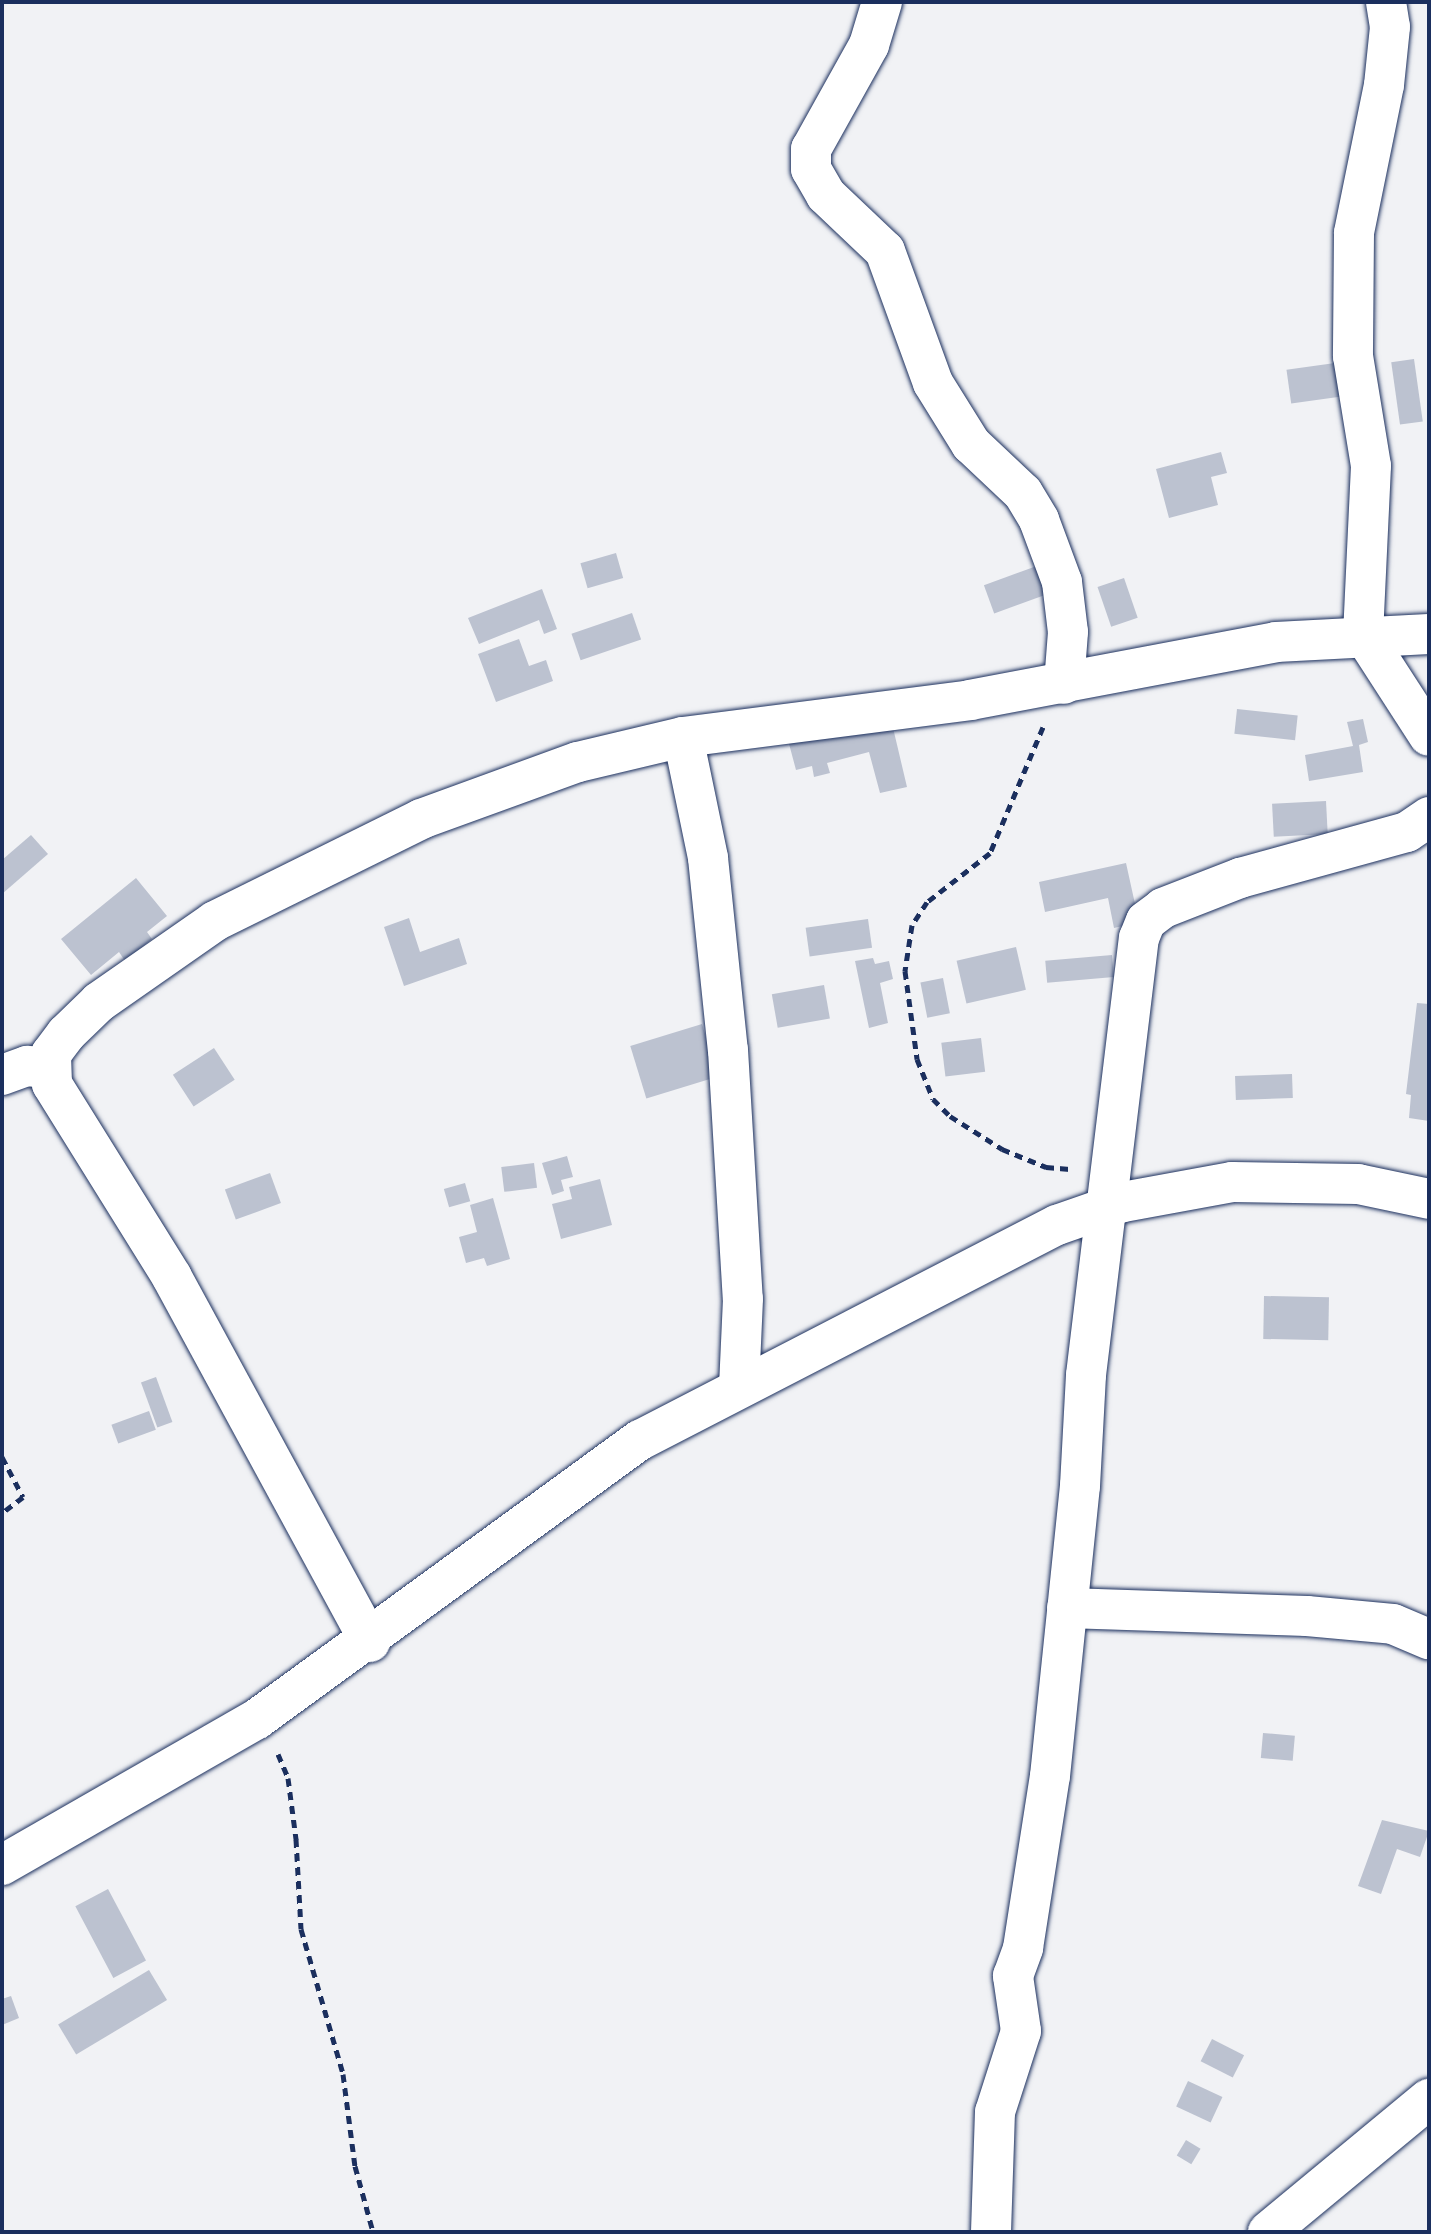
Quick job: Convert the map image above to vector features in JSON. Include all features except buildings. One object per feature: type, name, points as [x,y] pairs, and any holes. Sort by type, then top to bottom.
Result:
[{"type":"street","points":[[882,2],[869,45],[811,149],[811,169],[826,195],[885,251],[933,383],[971,444],[1035,511],[1062,582],[1068,632],[1062,685]]},
{"type":"street","points":[[1386,2],[1390,27],[1384,85],[1354,233],[1353,356],[1371,466],[1363,634],[1429,736]]},
{"type":"street","points":[[370,1642],[172,1277],[66,1111],[50,1069],[56,1045],[99,1002],[215,921],[421,819],[578,762],[683,737],[1062,685],[1276,642],[1363,634],[1429,634]]},
{"type":"street","points":[[683,737],[708,858],[728,1050],[743,1299],[739,1386]]},
{"type":"street","points":[[991,2232],[995,2112],[1021,2031],[1013,1976],[1023,1948],[1035,1878],[1067,1608],[1108,1168],[1139,938],[1146,921],[1193,895],[1407,832],[1429,817]]},
{"type":"street","points":[[2,1075],[27,1066],[50,1069]]},
{"type":"street","points":[[2,1865],[257,1719],[370,1642],[569,1488],[640,1440],[962,1271],[1104,1207],[1174,1190],[1285,1180],[1358,1184],[1429,1199]]},
{"type":"street","points":[[1067,1608],[1321,1618],[1393,1624],[1429,1639]]},
{"type":"street","points":[[1268,2232],[1429,2099]]},
{"type":"path","points":[[1062,685],[990,853],[927,902],[912,925],[905,971],[924,1082],[950,1116],[1002,1149],[1046,1167],[1108,1168]]},
{"type":"path","points":[[2,1457],[23,1497],[2,1513]]},
{"type":"path","points":[[257,1719],[271,1736],[288,1778],[301,1929],[343,2074],[355,2166],[373,2232]]}]
